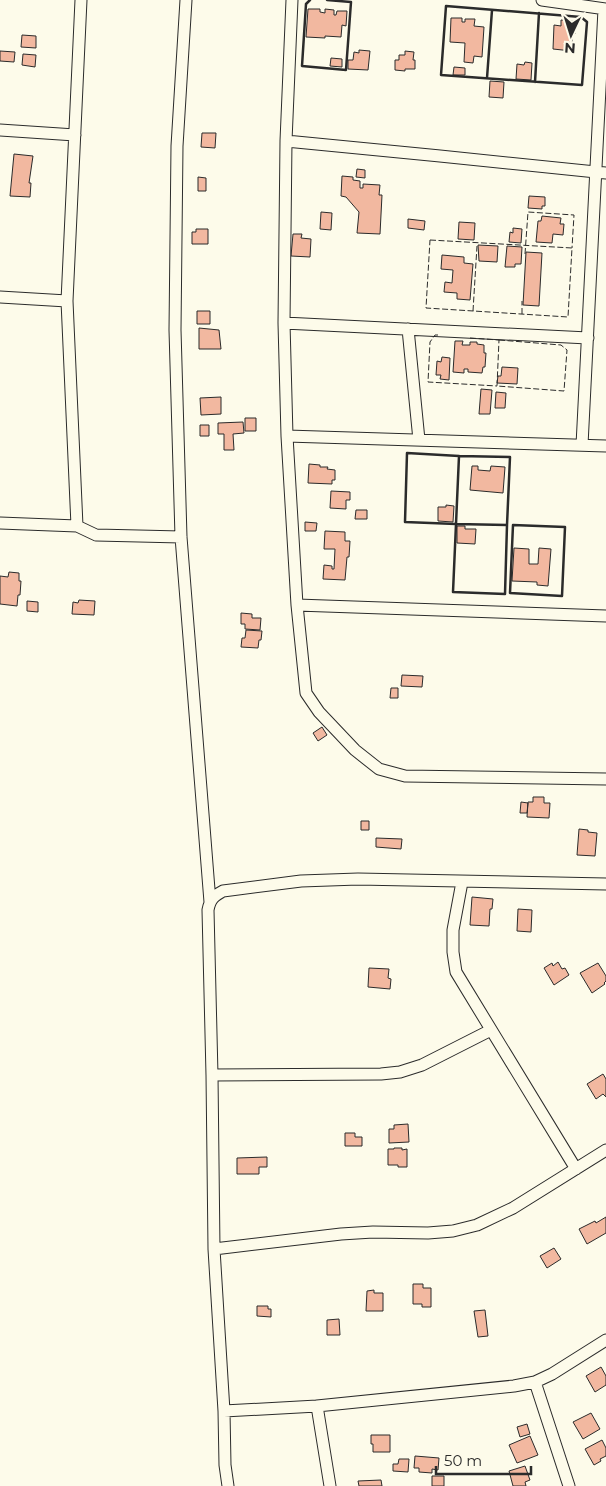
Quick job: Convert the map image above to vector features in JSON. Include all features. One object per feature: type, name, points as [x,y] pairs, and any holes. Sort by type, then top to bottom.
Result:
[{"type":"street","points":[[77,526],[67,301],[81,0]]},
{"type":"street","points":[[186,0],[177,146],[175,330],[181,537],[210,902],[208,910],[214,1249],[224,1411],[225,1465],[228,1486]]},
{"type":"street","points":[[292,0],[286,141],[284,323],[287,436],[297,605],[306,693],[319,712],[354,750],[379,768],[405,776],[606,779]]},
{"type":"street","points":[[542,0],[605,9],[601,173],[582,445]]},
{"type":"street","points":[[0,130],[75,135]]},
{"type":"street","points":[[286,141],[430,154],[601,173]]},
{"type":"street","points":[[0,297],[67,301]]},
{"type":"street","points":[[284,323],[588,338]]},
{"type":"street","points":[[408,329],[418,440]]},
{"type":"street","points":[[287,436],[606,446]]},
{"type":"street","points":[[0,522],[77,526],[96,535],[181,537]]},
{"type":"street","points":[[297,605],[606,616]]},
{"type":"street","points":[[210,902],[214,896],[223,891],[301,881],[358,880],[606,884]]},
{"type":"street","points":[[462,882],[453,930],[453,952],[456,972],[576,1169]]},
{"type":"street","points":[[212,1075],[381,1074],[400,1072],[422,1065],[491,1030]]},
{"type":"street","points":[[214,1249],[341,1234],[453,1231],[478,1225],[513,1208],[606,1150]]},
{"type":"street","points":[[224,1411],[317,1406],[514,1386],[535,1382],[552,1374],[606,1340]]},
{"type":"street","points":[[535,1382],[569,1486]]},
{"type":"street","points":[[317,1406],[330,1486]]},
{"type":"building","points":[[308,9],[320,9],[320,12],[325,13],[325,9],[334,10],[334,15],[336,15],[337,11],[347,11],[346,26],[342,25],[341,37],[306,37]]},
{"type":"building","points":[[451,18],[462,18],[462,22],[465,22],[465,19],[475,19],[474,26],[484,27],[482,57],[474,56],[473,63],[464,62],[465,43],[450,42]]},
{"type":"building","points":[[561,20],[575,21],[575,34],[572,33],[572,51],[553,49],[554,25],[561,26]]},
{"type":"building","points":[[22,35],[36,36],[36,48],[21,47]]},
{"type":"building","points":[[359,50],[370,51],[368,70],[348,69],[348,60],[353,60],[354,52],[359,53]]},
{"type":"building","points":[[0,51],[15,52],[14,62],[0,61]]},
{"type":"building","points":[[405,51],[414,52],[415,69],[395,70],[395,60],[399,60],[399,55],[405,55]]},
{"type":"building","points":[[23,54],[36,55],[35,67],[22,65]]},
{"type":"building","points":[[331,58],[342,59],[342,67],[330,66]]},
{"type":"building","points":[[525,62],[532,63],[531,80],[516,79],[517,64],[524,65]]},
{"type":"building","points":[[454,67],[465,68],[465,75],[453,75]]},
{"type":"building","points":[[490,81],[504,82],[503,98],[489,97]]},
{"type":"building","points":[[202,133],[216,133],[215,148],[201,147]]},
{"type":"building","points":[[14,154],[33,156],[29,183],[31,183],[30,197],[10,196]]},
{"type":"building","points":[[357,169],[365,170],[365,178],[356,177]]},
{"type":"building","points":[[342,176],[353,177],[353,180],[360,181],[360,188],[363,188],[363,184],[380,185],[379,195],[382,195],[380,234],[357,233],[359,212],[346,197],[341,196]]},
{"type":"building","points":[[198,177],[206,178],[206,191],[198,191]]},
{"type":"building","points":[[529,196],[545,197],[545,206],[542,206],[542,209],[528,208]]},
{"type":"building","points":[[321,212],[332,213],[331,230],[320,229]]},
{"type":"building","points":[[542,216],[561,218],[560,224],[564,224],[563,235],[553,234],[552,243],[536,242],[538,221],[541,221]]},
{"type":"building","points":[[408,219],[425,221],[424,230],[408,228]]},
{"type":"building","points":[[459,222],[475,223],[474,240],[458,239]]},
{"type":"building","points":[[513,228],[522,229],[521,243],[509,242],[510,232],[513,233]]},
{"type":"building","points":[[196,229],[208,229],[208,244],[192,244],[192,232],[196,232]]},
{"type":"building","points":[[293,234],[302,234],[301,238],[311,239],[310,257],[291,256]]},
{"type":"building","points":[[478,245],[498,246],[497,262],[479,261]]},
{"type":"building","points":[[507,246],[522,247],[521,264],[515,264],[515,267],[505,267]]},
{"type":"building","points":[[526,252],[542,253],[539,306],[523,305]]},
{"type":"building","points":[[442,255],[464,257],[464,263],[473,264],[470,300],[457,299],[457,293],[444,292],[445,282],[452,283],[453,270],[441,269]]},
{"type":"building","points":[[197,311],[210,311],[210,324],[197,324]]},
{"type":"building","points":[[199,328],[219,330],[221,349],[199,349]]},
{"type":"building","points":[[455,341],[463,341],[462,345],[470,345],[470,342],[477,342],[477,344],[484,345],[484,353],[486,353],[485,367],[483,367],[482,373],[468,372],[468,369],[464,369],[464,373],[453,372]]},
{"type":"building","points":[[442,357],[450,358],[449,380],[440,379],[441,375],[436,375],[437,361],[441,362]]},
{"type":"building","points":[[502,367],[518,368],[517,384],[497,383],[498,376],[501,376]]},
{"type":"building","points":[[481,389],[492,390],[490,414],[479,414]]},
{"type":"building","points":[[496,392],[506,393],[505,408],[495,408]]},
{"type":"building","points":[[221,397],[221,414],[201,415],[200,398]]},
{"type":"building","points":[[245,418],[256,418],[256,431],[245,431]]},
{"type":"building","points":[[243,422],[244,433],[233,434],[234,450],[224,450],[224,434],[218,434],[218,423]]},
{"type":"building","points":[[200,425],[209,425],[209,436],[200,436]]},
{"type":"building","points":[[309,464],[335,470],[335,480],[332,480],[332,484],[308,483]]},
{"type":"building","points":[[472,466],[478,466],[478,470],[490,471],[491,466],[505,467],[503,493],[470,490]]},
{"type":"building","points":[[331,491],[350,492],[350,500],[346,500],[346,509],[330,508]]},
{"type":"building","points":[[446,505],[454,506],[453,522],[438,521],[438,507],[446,507]]},
{"type":"building","points":[[356,510],[367,510],[367,519],[355,519]]},
{"type":"building","points":[[305,522],[317,523],[316,531],[305,531]]},
{"type":"building","points":[[457,526],[465,526],[465,529],[476,529],[475,544],[457,543]]},
{"type":"building","points":[[325,531],[345,532],[345,541],[350,541],[345,580],[323,579],[324,565],[332,566],[332,569],[334,569],[335,549],[324,549]]},
{"type":"building","points":[[514,548],[529,549],[529,564],[538,564],[539,548],[551,549],[548,586],[537,585],[537,582],[512,581]]},
{"type":"building","points":[[9,572],[19,573],[19,581],[21,581],[17,606],[0,604],[0,576],[8,577]]},
{"type":"building","points":[[79,600],[95,601],[94,615],[72,614],[73,602],[78,603]]},
{"type":"building","points":[[27,601],[38,602],[38,612],[27,611]]},
{"type":"building","points":[[241,613],[252,614],[252,618],[261,618],[260,630],[245,629],[245,624],[241,624]]},
{"type":"building","points":[[246,630],[262,631],[258,648],[241,647],[242,638],[245,638]]},
{"type":"building","points":[[402,675],[423,676],[422,687],[401,686]]},
{"type":"building","points":[[391,688],[398,688],[398,698],[390,698]]},
{"type":"building","points":[[322,727],[327,735],[318,741],[313,733]]},
{"type":"building","points":[[533,797],[544,797],[544,803],[550,803],[549,818],[527,817],[528,802],[533,802]]},
{"type":"building","points":[[521,802],[528,803],[527,813],[520,813]]},
{"type":"building","points":[[361,821],[369,821],[369,830],[361,830]]},
{"type":"building","points":[[579,829],[597,833],[595,856],[577,855]]},
{"type":"building","points":[[376,838],[402,839],[401,849],[376,847]]},
{"type":"building","points":[[472,897],[493,899],[492,909],[490,909],[489,926],[470,925]]},
{"type":"building","points":[[518,909],[532,910],[531,932],[517,931]]},
{"type":"building","points":[[558,962],[569,975],[554,985],[544,968],[552,963],[553,966]]},
{"type":"building","points":[[598,963],[606,976],[606,981],[605,984],[592,993],[580,973]]},
{"type":"building","points":[[369,968],[389,969],[390,989],[368,987]]},
{"type":"building","points":[[603,1074],[606,1079],[606,1097],[603,1094],[596,1099],[587,1084]]},
{"type":"building","points":[[408,1124],[409,1142],[389,1143],[389,1129],[394,1129],[394,1125]]},
{"type":"building","points":[[345,1133],[355,1133],[355,1137],[362,1137],[362,1146],[345,1146]]},
{"type":"building","points":[[388,1149],[407,1149],[407,1167],[388,1165]]},
{"type":"building","points":[[267,1157],[267,1167],[259,1167],[259,1174],[237,1174],[237,1158]]},
{"type":"building","points":[[606,1217],[606,1233],[587,1244],[579,1229]]},
{"type":"building","points":[[554,1248],[561,1259],[547,1268],[540,1256]]},
{"type":"building","points":[[413,1284],[423,1284],[423,1288],[431,1288],[431,1307],[413,1304]]},
{"type":"building","points":[[374,1290],[374,1293],[383,1293],[383,1311],[366,1311],[367,1291]]},
{"type":"building","points":[[257,1306],[268,1306],[268,1309],[271,1309],[271,1317],[257,1316]]},
{"type":"building","points":[[485,1310],[488,1336],[478,1337],[474,1311]]},
{"type":"building","points":[[339,1319],[340,1335],[327,1335],[327,1320]]},
{"type":"building","points":[[601,1367],[606,1376],[606,1385],[595,1392],[586,1376]]},
{"type":"building","points":[[591,1413],[600,1429],[583,1439],[573,1422]]},
{"type":"building","points":[[527,1424],[530,1434],[520,1437],[517,1427]]},
{"type":"building","points":[[371,1435],[390,1435],[390,1452],[373,1452]]},
{"type":"building","points":[[530,1436],[538,1455],[517,1463],[509,1445]]},
{"type":"building","points":[[602,1440],[606,1448],[606,1456],[594,1465],[585,1449]]},
{"type":"building","points":[[415,1456],[439,1458],[438,1470],[432,1469],[432,1473],[419,1472],[419,1468],[414,1468]]},
{"type":"building","points":[[399,1459],[409,1459],[408,1472],[393,1471],[393,1464],[398,1464]]},
{"type":"building","points":[[525,1466],[530,1480],[525,1482],[526,1486],[513,1486],[509,1471]]},
{"type":"building","points":[[432,1476],[444,1476],[444,1486],[432,1486]]},
{"type":"building","points":[[381,1480],[382,1486],[359,1486],[358,1481]]},
{"type":"fence","points":[[525,254],[528,212],[574,215],[572,248]]},
{"type":"fence","points":[[430,240],[572,248],[568,317],[426,308],[430,240]]},
{"type":"fence","points":[[473,311],[477,246]]},
{"type":"fence","points":[[522,301],[522,314]]},
{"type":"fence","points":[[438,335],[435,335],[430,342],[428,382],[497,386]]},
{"type":"fence","points":[[470,338],[499,340]]},
{"type":"fence","points":[[499,340],[561,345],[567,350],[564,391],[497,386],[499,340]]},
{"type":"wall","points":[[310,0],[306,4],[302,66],[346,70],[351,2],[327,0]]},
{"type":"wall","points":[[446,6],[581,17],[587,22],[582,85],[441,75],[446,6]]},
{"type":"wall","points":[[487,78],[492,10]]},
{"type":"wall","points":[[535,82],[539,13]]},
{"type":"wall","points":[[459,456],[407,453],[405,522],[456,524],[459,456],[510,457],[507,525]]},
{"type":"wall","points":[[456,524],[507,525],[505,594],[453,592],[456,524]]},
{"type":"wall","points":[[513,525],[565,527],[562,596],[510,593],[513,525]]}]
